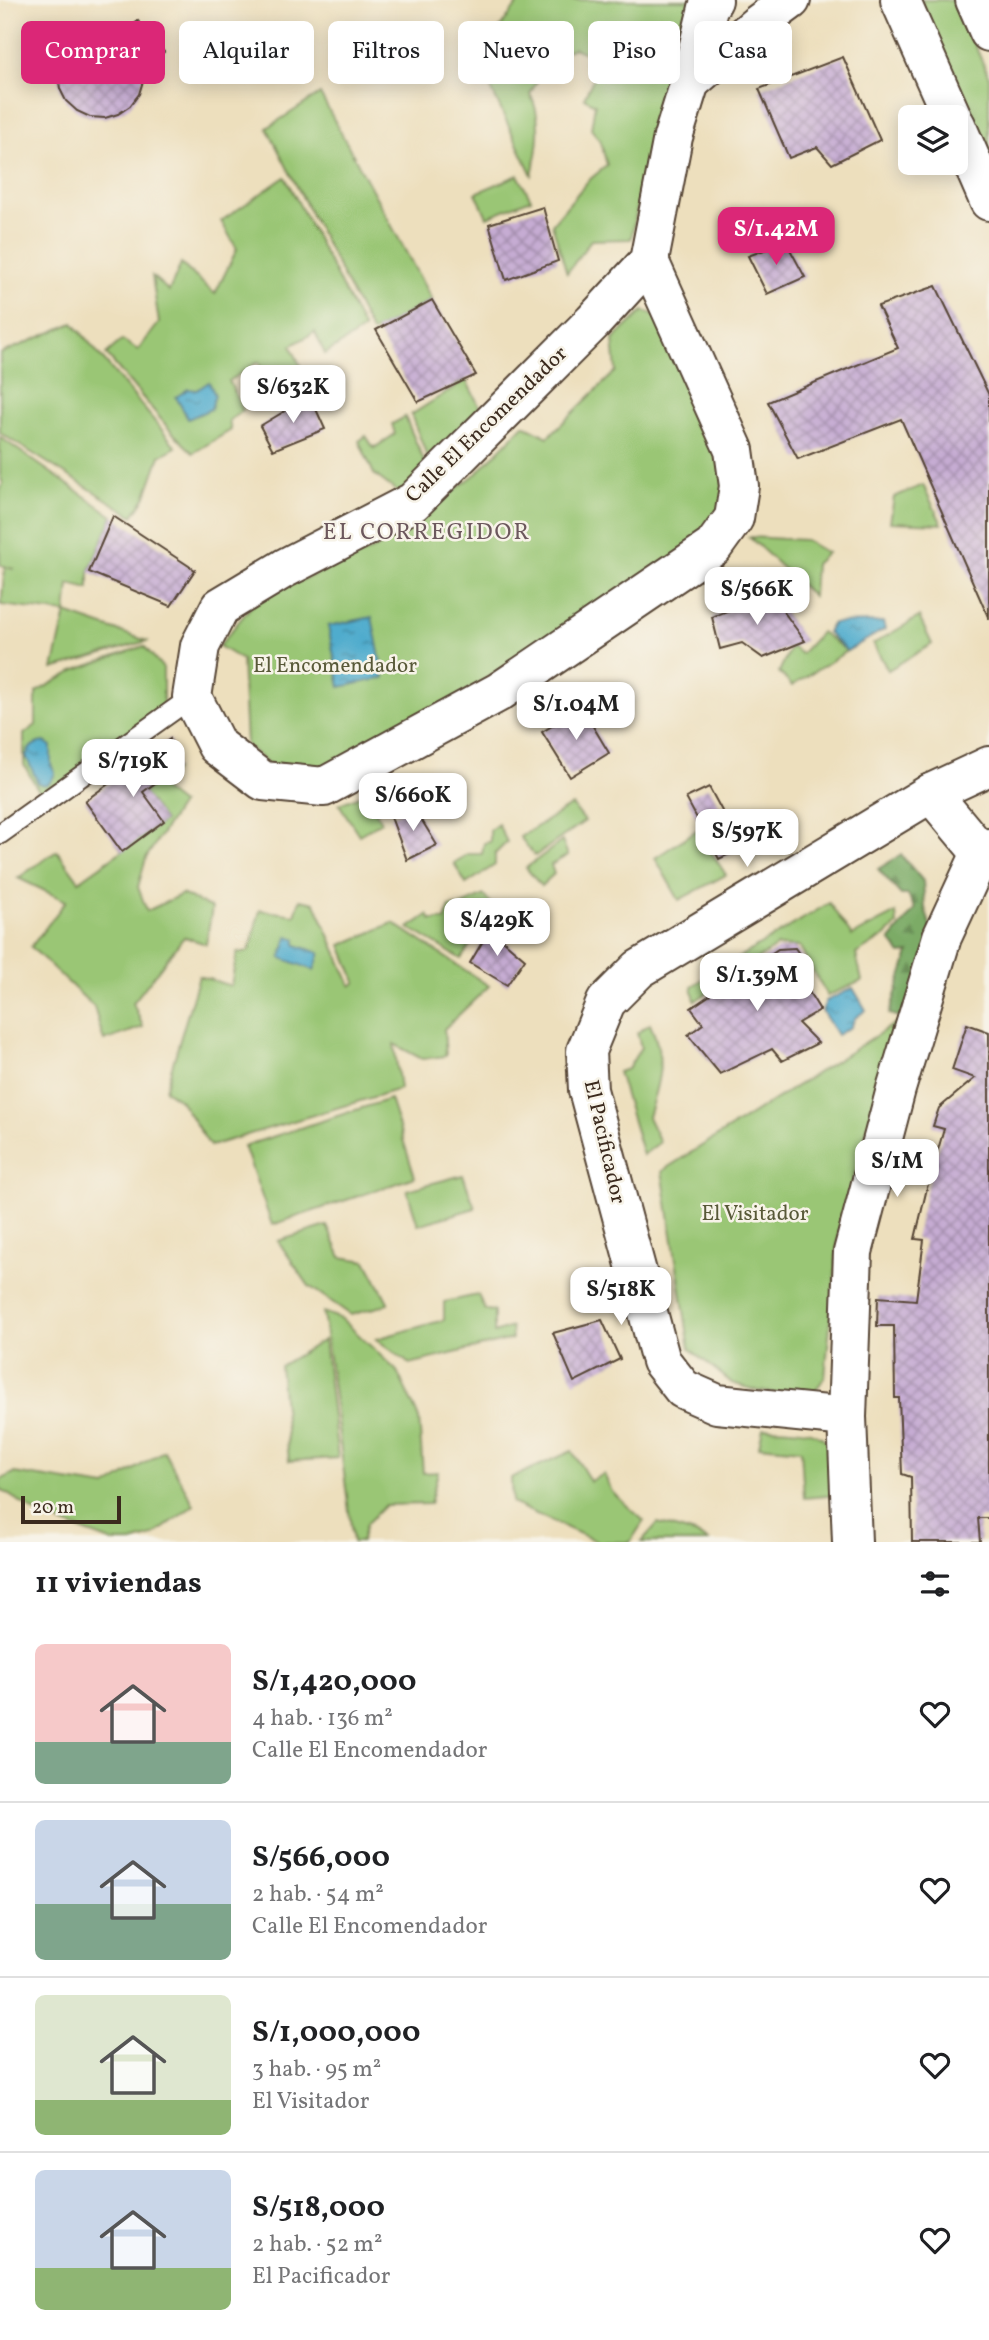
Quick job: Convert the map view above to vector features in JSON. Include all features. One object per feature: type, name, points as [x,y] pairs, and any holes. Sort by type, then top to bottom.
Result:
[{"type":"street","points":[[192,697],[217,746],[263,781],[324,787],[499,692],[713,547],[734,519],[739,486],[734,450],[649,261],[673,136],[690,82],[708,8],[713,0]]},
{"type":"street","points":[[690,82],[791,0]]},
{"type":"street","points":[[900,0],[947,105]]},
{"type":"street","points":[[975,0],[989,32]]},
{"type":"street","points":[[968,153],[989,201]]},
{"type":"street","name":"Calle El Encomendador","points":[[192,697],[200,646],[220,607],[285,568],[413,502],[593,322],[649,261]]},
{"type":"street","name":"El Pacificador","points":[[847,1417],[716,1404],[683,1389],[661,1361],[588,1090],[586,1051],[606,1002],[639,969],[931,793],[989,766]]},
{"type":"street","points":[[852,1542],[847,1417],[853,1252],[896,1089],[942,937],[985,851],[931,793]]},
{"type":"lane","points":[[0,834],[192,697]]},
{"type":"green space","points":[[712,0],[702,21],[694,21],[694,37],[680,65],[680,21],[588,21],[588,54],[574,48],[574,21],[505,21],[519,2]]},
{"type":"green space","points":[[921,0],[955,0],[989,77],[989,156]]},
{"type":"green space","points":[[489,84],[535,84],[530,94],[538,123],[532,175]]},
{"type":"green space","points":[[591,84],[671,84],[656,114],[631,239],[591,240],[567,273],[552,224],[588,181],[607,165],[600,140],[591,129],[595,104],[584,98]]},
{"type":"green space","points":[[320,94],[432,300],[372,333],[267,128]]},
{"type":"green space","points":[[518,175],[531,199],[487,217],[476,193]]},
{"type":"green space","points":[[285,177],[364,329],[325,354],[315,332],[291,346],[313,392],[290,408],[258,362],[229,381],[243,410],[229,421],[231,430],[193,453],[106,354],[122,340],[138,350],[159,323],[152,276],[169,291],[181,264],[215,294],[237,249],[221,221]]},
{"type":"green space","name":"El Encomendador","points":[[643,311],[666,318],[721,454],[725,498],[706,537],[385,743],[333,773],[279,773],[246,745],[242,660],[219,646],[257,599],[382,546],[477,473],[524,425],[548,437],[616,371],[613,340]]},
{"type":"green space","points":[[73,323],[176,447],[160,456],[145,498],[133,516],[0,433],[0,354]]},
{"type":"green space","points":[[466,380],[484,415],[429,461],[411,415]]},
{"type":"green space","points":[[405,417],[429,472],[403,496],[374,474],[359,441],[366,436],[374,448],[395,434],[392,424]]},
{"type":"green space","points":[[0,437],[113,516],[89,572],[89,589],[69,584],[66,613],[1,605],[5,567],[14,569],[0,565],[0,488],[3,484],[0,476]]},
{"type":"green space","points":[[923,485],[942,524],[890,522],[894,497]]},
{"type":"green space","points":[[749,537],[805,540],[827,553],[815,564],[813,596]]},
{"type":"green space","points":[[66,613],[147,641],[53,669]]},
{"type":"green space","points":[[919,617],[932,644],[888,670],[873,644]]},
{"type":"green space","points":[[821,632],[847,651],[792,686],[779,672],[791,646],[801,654]]},
{"type":"green space","points":[[144,646],[163,668],[163,709],[43,798],[24,765],[24,734],[36,725],[36,692],[76,670]]},
{"type":"green space","points":[[176,768],[162,789],[181,804],[146,858],[138,887],[147,911],[182,894],[212,908],[206,944],[184,937],[133,1003],[143,1027],[104,1041],[94,1007],[31,947],[66,901],[18,878],[57,851],[79,881],[164,821],[143,792]]},
{"type":"green space","points":[[367,793],[381,822],[359,835],[339,804]]},
{"type":"green space","points":[[572,805],[585,821],[535,856],[520,837]]},
{"type":"green space","points":[[498,824],[507,842],[495,854],[495,865],[466,884],[454,863],[468,854],[482,854],[484,843],[490,842],[490,830]]},
{"type":"green space","points":[[697,830],[726,875],[679,900],[655,858]]},
{"type":"green space","points":[[562,841],[568,855],[551,865],[554,874],[541,886],[526,868]]},
{"type":"green space","points":[[901,855],[923,881],[925,908],[932,931],[907,1019],[889,1014],[909,953],[901,954],[890,940],[915,909],[908,895],[901,895],[878,869]]},
{"type":"green space","points":[[484,895],[492,905],[495,918],[484,934],[480,930],[461,959],[409,928],[428,915],[431,920],[445,920],[450,907],[460,906]]},
{"type":"green space","points":[[300,900],[315,903],[351,986],[356,982],[341,945],[393,923],[489,986],[444,1029],[446,1056],[422,1059],[394,1044],[400,1089],[210,1146],[180,1100],[165,1090],[199,976],[231,986],[237,953],[249,951],[260,910],[295,915]]},
{"type":"green space","points":[[829,903],[852,936],[896,913],[897,925],[856,954],[862,981],[827,996],[800,947],[777,946],[695,1001],[692,986]]},
{"type":"green space","name":"El Visitador","points":[[896,1023],[839,1231],[825,1377],[810,1398],[758,1391],[732,1383],[690,1349],[662,1171]]},
{"type":"green space","points":[[650,1024],[658,1049],[660,1070],[648,1117],[660,1142],[643,1155],[618,1072],[628,1069],[641,1047],[637,1033]]},
{"type":"green space","points":[[390,1099],[415,1177],[272,1225],[244,1146]]},
{"type":"green space","points":[[463,1175],[475,1208],[418,1225],[407,1190]]},
{"type":"green space","points":[[327,1226],[341,1257],[366,1261],[389,1304],[351,1315],[309,1286],[278,1241]]},
{"type":"green space","points":[[478,1295],[485,1310],[494,1311],[494,1333],[511,1327],[512,1339],[410,1364],[376,1339],[444,1320],[444,1302]]},
{"type":"green space","points":[[323,1312],[342,1319],[397,1371],[419,1418],[423,1473],[438,1472],[430,1504],[385,1505],[366,1524],[361,1542],[353,1542]]},
{"type":"green space","points":[[324,1340],[338,1458],[289,1461],[280,1366]]},
{"type":"green space","points":[[763,1428],[802,1430],[821,1437],[828,1443],[836,1461],[838,1495],[804,1498],[801,1450],[759,1446]]},
{"type":"green space","points":[[164,1451],[194,1505],[153,1536],[132,1542],[113,1542],[40,1515],[0,1489],[0,1480],[14,1473],[106,1487]]},
{"type":"green space","points":[[572,1451],[590,1481],[604,1474],[612,1492],[644,1521],[630,1542],[598,1542],[512,1503],[511,1478]]},
{"type":"green space","points":[[658,1523],[695,1534],[710,1542],[641,1542]]},
{"type":"water","points":[[209,382],[215,395],[211,409],[188,419],[176,397],[188,389],[197,390]]},
{"type":"water","points":[[372,617],[384,678],[340,687],[328,626]]},
{"type":"water","points":[[883,622],[885,629],[847,651],[827,632],[833,623]]},
{"type":"water","points":[[45,742],[51,746],[51,765],[55,773],[51,781],[44,785],[38,783],[26,756],[33,746]]},
{"type":"water","points":[[288,936],[296,939],[296,945],[320,953],[314,970],[281,958]]},
{"type":"water","points":[[853,988],[866,1010],[855,1018],[851,1027],[837,1035],[822,1011],[826,1001]]},
{"type":"building","points":[[843,57],[880,140],[832,164],[817,147],[789,158],[759,89],[772,84],[792,84],[792,76]]},
{"type":"building","points":[[59,84],[142,84],[139,94],[130,106],[105,118],[90,117],[77,111],[66,101]]},
{"type":"building","points":[[543,207],[558,261],[506,280],[489,224]]},
{"type":"building","points":[[786,242],[805,277],[767,294],[748,256]]},
{"type":"building","points":[[936,286],[989,395],[989,619],[901,419],[798,459],[768,402],[898,348],[878,306]]},
{"type":"building","points":[[432,300],[476,375],[418,402],[376,330]]},
{"type":"building","points":[[310,396],[325,429],[273,450],[260,426]]},
{"type":"building","points":[[113,516],[195,570],[171,606],[89,572]]},
{"type":"building","points":[[770,593],[805,641],[763,658],[742,643],[720,649],[712,617]]},
{"type":"building","points":[[582,708],[609,753],[570,777],[542,732]]},
{"type":"building","points":[[170,739],[176,768],[143,792],[164,821],[122,852],[85,801]]},
{"type":"building","points":[[709,787],[742,848],[719,859],[686,798]]},
{"type":"building","points":[[413,806],[437,845],[407,860],[391,817]]},
{"type":"building","points":[[490,929],[525,959],[507,985],[470,963]]},
{"type":"building","points":[[795,948],[808,966],[804,984],[820,1010],[798,1023],[818,1043],[782,1061],[772,1049],[720,1074],[688,1035],[703,1024],[691,1008],[778,949]]},
{"type":"building","points":[[967,1024],[989,1032],[989,1518],[978,1518],[980,1542],[912,1542],[911,1477],[902,1474],[899,1398],[895,1398],[894,1326],[877,1326],[878,1297],[916,1300],[924,1240],[915,1239],[944,1129],[933,1126],[939,1108],[975,1078],[952,1070]]},
{"type":"building","points":[[602,1320],[620,1359],[574,1382],[553,1333]]},
{"type":"district","name":"EL CORREGIDOR","points":[[427,533]]}]
